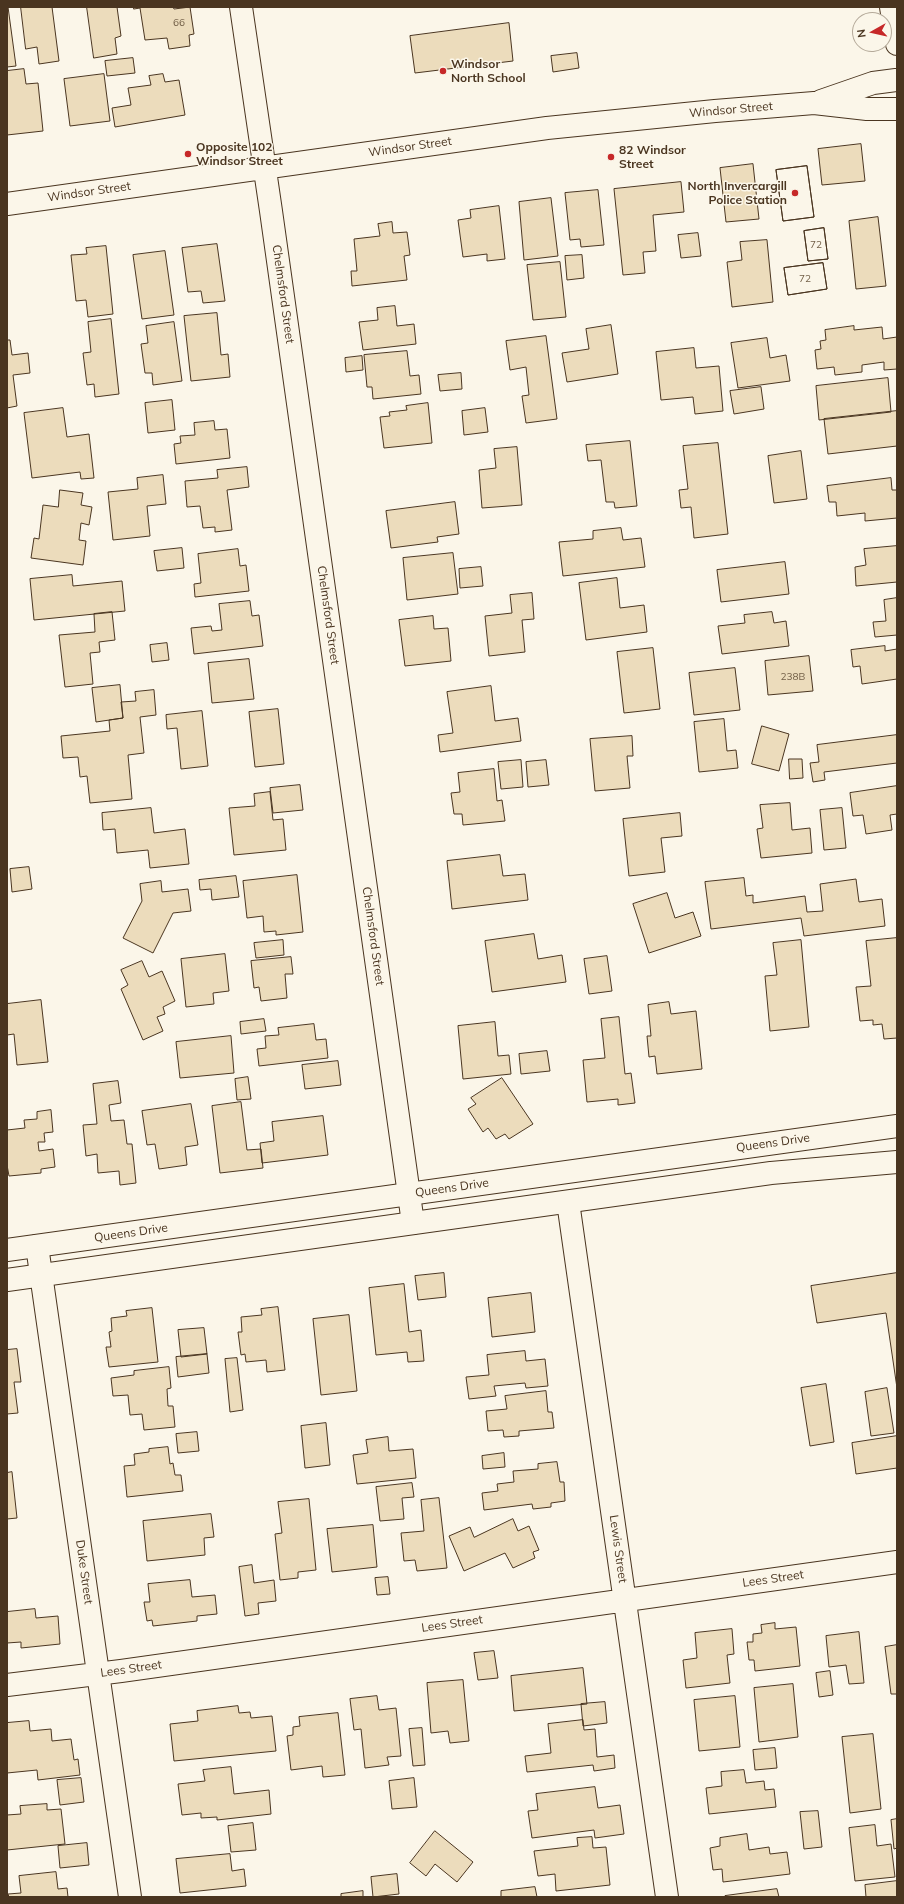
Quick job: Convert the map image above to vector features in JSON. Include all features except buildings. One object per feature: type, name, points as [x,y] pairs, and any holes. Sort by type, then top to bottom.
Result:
[{"type":"street","name":"Chelmsford Street","points":[[241,7],[413,1223]]},
{"type":"street","points":[[891,7],[897,44]]},
{"type":"street","name":"Windsor Street","points":[[814,103],[873,83],[897,80],[894,92],[897,104]]},
{"type":"street","name":"Windsor Street","points":[[7,204],[547,128],[715,111],[814,103],[867,109],[897,109]]},
{"type":"street","name":"Queens Drive","points":[[7,1250],[897,1126]]},
{"type":"street","points":[[7,1280],[771,1174],[897,1162]]},
{"type":"street","name":"Lewis Street","points":[[568,1202],[667,1897]]},
{"type":"street","name":"Duke Street","points":[[37,1246],[130,1897]]},
{"type":"street","name":"Lees Street","points":[[7,1685],[98,1674],[897,1562]]},
{"type":"place","name":"Windsor North School","points":[[443,71]]},
{"type":"place","name":"Opposite 102 Windsor Street","points":[[188,154]]},
{"type":"place","name":"82 Windsor Street","points":[[611,157]]},
{"type":"place","name":"North Invercargill Police Station","points":[[795,193]]}]
